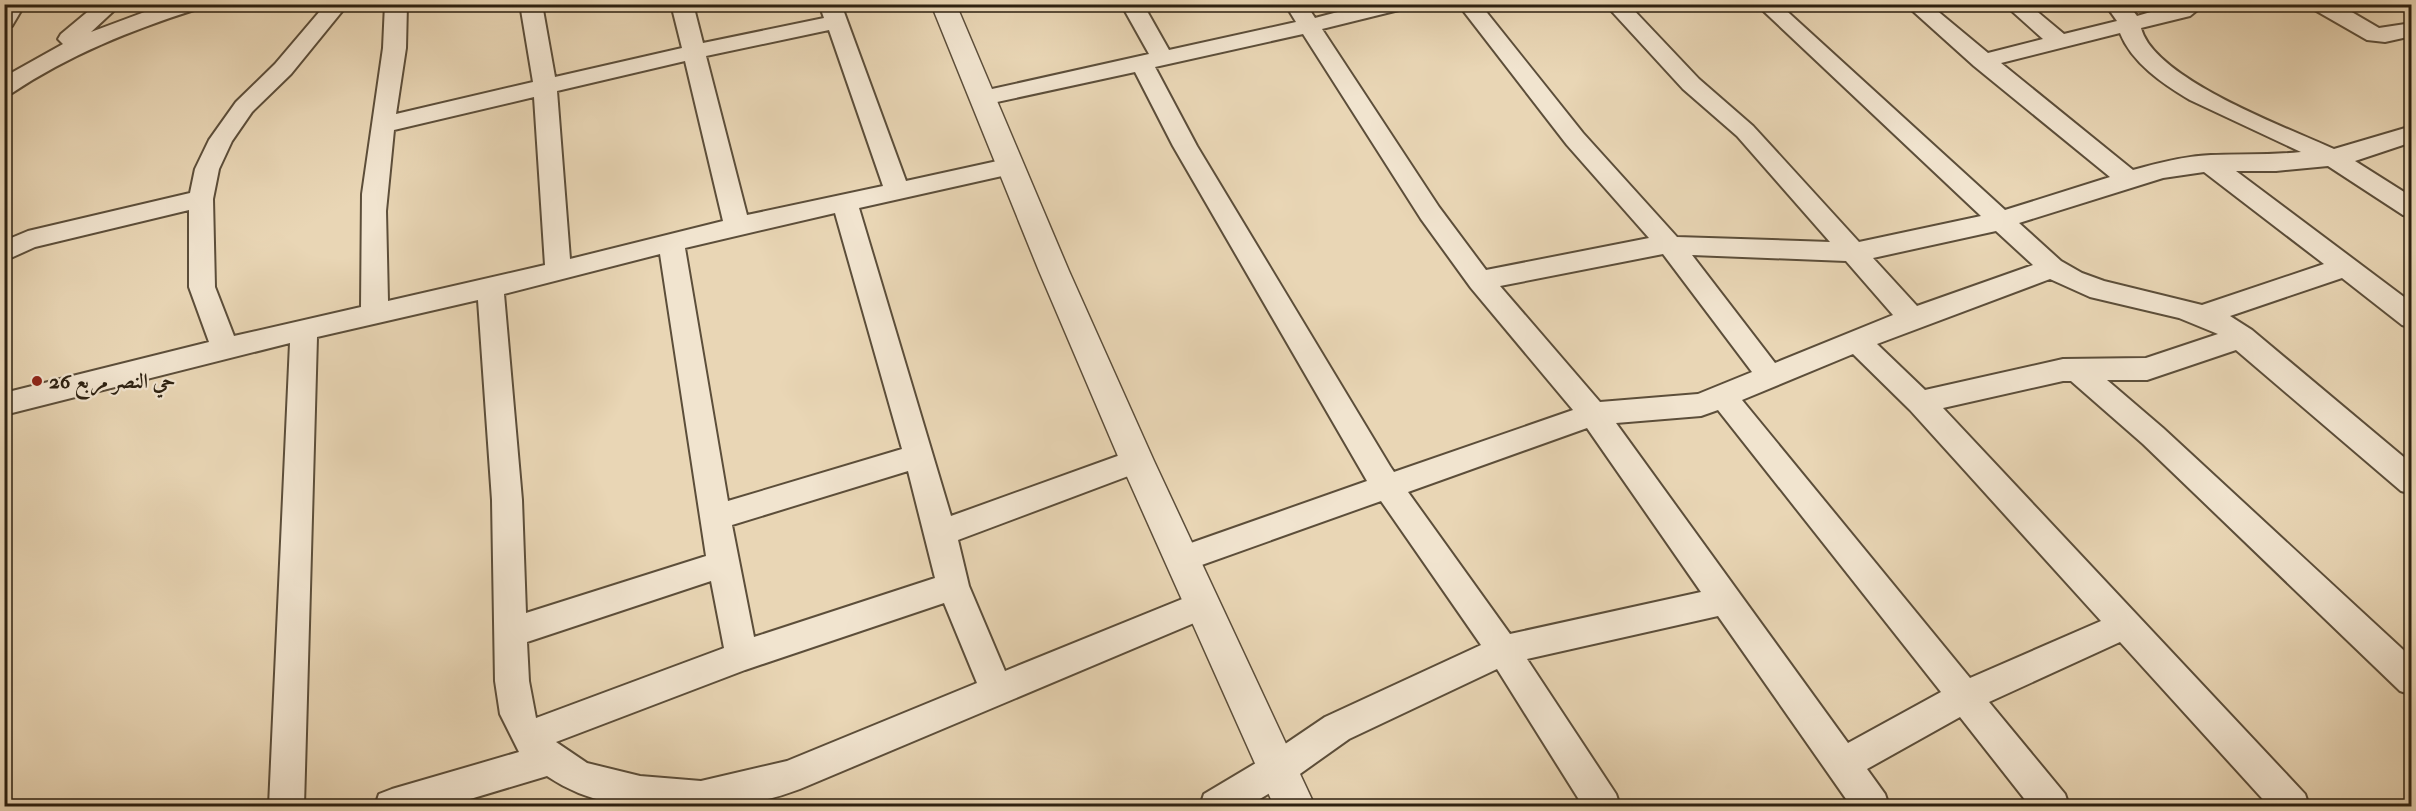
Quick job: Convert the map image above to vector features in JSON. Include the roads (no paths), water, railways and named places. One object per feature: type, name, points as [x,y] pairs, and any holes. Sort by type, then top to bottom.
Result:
[{"type":"street","points":[[4,21],[15,4]]},
{"type":"street","points":[[38,66],[111,4]]},
{"type":"street","points":[[4,88],[65,51],[118,28],[189,4]]},
{"type":"street","points":[[225,348],[202,287],[201,199],[207,169],[221,140],[244,107],[283,69],[338,4]]},
{"type":"street","points":[[375,314],[376,176],[397,32],[396,4]]},
{"type":"street","points":[[531,4],[545,87],[558,270]]},
{"type":"street","points":[[682,4],[737,226]]},
{"type":"street","points":[[943,4],[1054,271],[1137,461],[1295,807]]},
{"type":"street","points":[[1132,4],[1185,146],[1388,488],[1503,650],[1603,807]]},
{"type":"street","points":[[983,98],[1151,59],[1303,15],[1395,4]]},
{"type":"street","points":[[1468,4],[1575,139],[1670,245],[1770,376]]},
{"type":"street","points":[[1615,4],[1691,84],[1745,130],[1912,318]]},
{"type":"street","points":[[1766,4],[2052,268],[2073,280],[2099,290],[2204,315],[2225,325],[2412,482]]},
{"type":"street","points":[[1915,4],[2129,180]]},
{"type":"street","points":[[2014,4],[2060,42]]},
{"type":"street","points":[[2115,4],[2128,16],[2136,44],[2177,82],[2198,95],[2333,158],[2412,209]]},
{"type":"street","points":[[1982,61],[2188,9],[2194,4]]},
{"type":"street","points":[[2321,4],[2375,34],[2385,35],[2412,29]]},
{"type":"street","points":[[383,124],[693,52],[833,13],[898,192]]},
{"type":"street","points":[[1303,15],[1430,213],[1480,281],[1593,414],[1872,807]]},
{"type":"street","points":[[1480,281],[1670,245],[1852,252],[1890,246],[1999,221],[2161,170],[2209,163],[2276,163],[2333,158],[2412,134]]},
{"type":"street","points":[[2209,163],[2412,318]]},
{"type":"street","points":[[4,404],[225,348],[490,288],[737,226],[1011,166]]},
{"type":"street","points":[[4,252],[28,240],[201,199]]},
{"type":"street","points":[[845,204],[941,533],[953,586],[996,689]]},
{"type":"street","points":[[671,242],[723,564],[742,656]]},
{"type":"street","points":[[2204,315],[2345,267]]},
{"type":"street","points":[[1182,559],[1593,414],[1701,405],[1912,318],[2052,268]]},
{"type":"street","points":[[490,288],[507,500],[512,681],[517,714],[538,748],[580,778],[640,794],[701,798],[788,777],[1202,605]]},
{"type":"street","points":[[286,807],[304,330]]},
{"type":"street","points":[[1920,402],[2036,375],[2078,370],[2147,369],[2242,337]]},
{"type":"street","points":[[1857,341],[1920,402],[2292,807]]},
{"type":"street","points":[[2078,370],[2153,436],[2412,680]]},
{"type":"street","points":[[1723,396],[2052,807]]},
{"type":"street","points":[[717,517],[917,456]]},
{"type":"street","points":[[941,533],[1137,461]]},
{"type":"street","points":[[510,633],[723,564]]},
{"type":"street","points":[[392,807],[538,748],[742,656],[953,586]]},
{"type":"street","points":[[1217,807],[1278,769],[1337,728],[1503,650],[1727,600]]},
{"type":"street","points":[[1841,765],[1964,698],[2125,625]]},
{"type":"place","name":"حي النصر مربع 26","points":[[37,381]]}]
